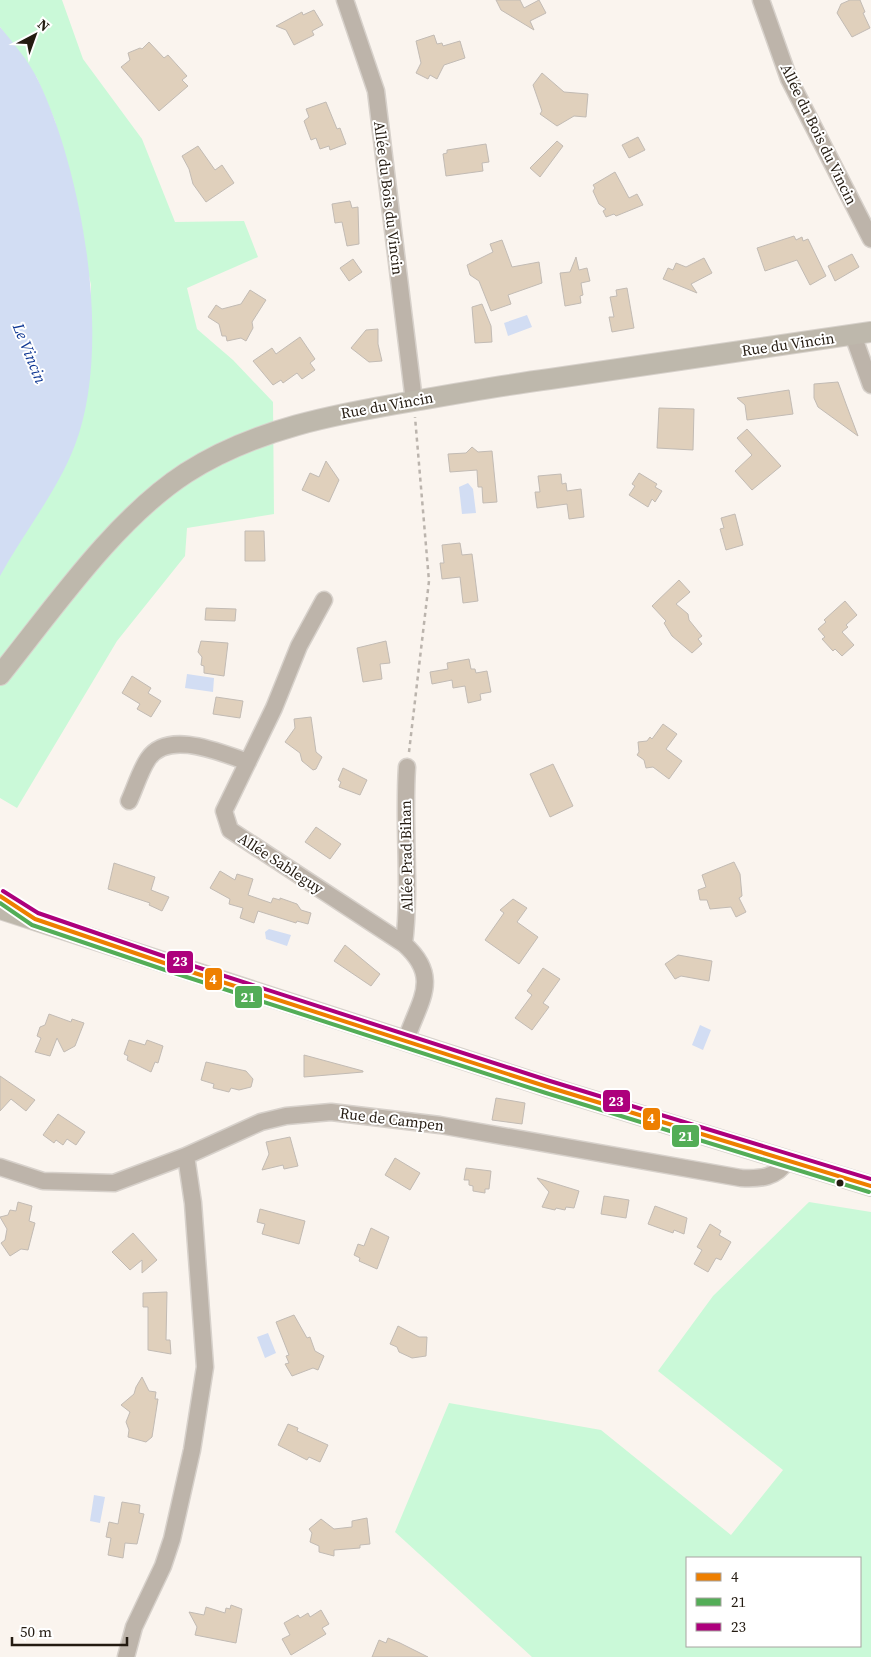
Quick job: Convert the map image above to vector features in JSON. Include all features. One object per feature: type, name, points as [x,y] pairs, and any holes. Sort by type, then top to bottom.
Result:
[{"type":"main road","name":"Rue du Vincin","points":[[0,674],[132,516],[157,494],[186,473],[230,451],[295,425],[323,416],[499,386],[862,334]]},
{"type":"main road","points":[[0,896],[35,919]]},
{"type":"main road","points":[[0,909],[35,919],[198,975],[548,1087],[871,1186]]},
{"type":"street","name":"Allée du Bois du Vincin","points":[[345,0],[376,92],[414,401]]},
{"type":"street","name":"Allée du Bois du Vincin","points":[[761,0],[789,79],[871,239]]},
{"type":"street","points":[[862,334],[871,385]]},
{"type":"street","name":"Allée Sableguy","points":[[324,600],[299,646],[274,708],[224,811],[230,830],[404,944],[417,955],[425,974],[426,988],[406,1040]]},
{"type":"street","points":[[129,802],[147,759],[156,749],[176,743],[214,750],[248,762]]},
{"type":"street","name":"Allée Prad Bihan","points":[[404,944],[407,921],[405,797],[407,767]]},
{"type":"street","name":"Rue de Campen","points":[[0,1167],[43,1181],[114,1183],[186,1156],[262,1122],[286,1116],[331,1112],[440,1125],[741,1178],[768,1178],[783,1167],[788,1160]]},
{"type":"street","points":[[126,1657],[134,1627],[163,1566],[172,1539],[192,1450],[205,1367],[193,1212],[186,1156]]},
{"type":"path","points":[[407,767],[429,581],[414,401]]},
{"type":"green space","points":[[0,0],[62,0],[83,59],[142,139],[175,222],[244,221],[258,257],[187,288],[197,329],[233,360],[273,402],[274,514],[187,528],[185,556],[117,641],[17,808],[0,798],[0,55],[91,354],[91,285],[55,121],[37,78],[0,27]]},
{"type":"green space","points":[[809,1202],[871,1212],[871,1657],[532,1657],[395,1532],[449,1403],[601,1430],[731,1535],[783,1470],[658,1371],[713,1296]]},
{"type":"water","name":"Le Vincin","points":[[0,27],[20,52],[38,80],[54,118],[68,162],[80,210],[88,260],[92,311],[92,359],[86,405],[75,445],[68,462],[50,496],[0,576]]},
{"type":"water","points":[[527,315],[532,327],[508,336],[504,323]]},
{"type":"water","points":[[468,483],[473,489],[476,513],[462,514],[459,487]]},
{"type":"water","points":[[187,674],[214,678],[213,692],[185,688]]},
{"type":"water","points":[[269,929],[291,935],[287,946],[266,939],[265,932]]},
{"type":"water","points":[[700,1025],[711,1030],[703,1050],[692,1045]]},
{"type":"water","points":[[268,1333],[276,1353],[265,1358],[257,1337]]},
{"type":"water","points":[[94,1495],[105,1497],[100,1523],[90,1521]]},
{"type":"building","points":[[496,0],[520,0],[524,8],[539,0],[546,13],[530,21],[534,30],[501,10]]},
{"type":"building","points":[[850,0],[860,0],[865,12],[863,13],[870,28],[852,37],[837,13],[841,4]]},
{"type":"building","points":[[314,10],[323,25],[312,31],[314,35],[294,45],[286,30],[276,26],[302,12],[303,15]]},
{"type":"building","points":[[434,35],[437,44],[442,43],[443,46],[460,41],[465,58],[444,65],[437,79],[430,75],[428,79],[416,73],[421,63],[416,41]]},
{"type":"building","points":[[149,42],[164,58],[168,55],[187,76],[182,80],[188,86],[159,111],[121,67],[130,60],[128,53],[140,48],[142,49]]},
{"type":"building","points":[[542,73],[564,92],[588,94],[586,117],[574,116],[557,126],[540,114],[542,111],[533,85]]},
{"type":"building","points":[[326,102],[337,129],[340,128],[346,144],[330,150],[329,146],[320,149],[316,138],[311,140],[304,121],[309,117],[306,109]]},
{"type":"building","points":[[638,137],[645,150],[629,158],[622,145]]},
{"type":"building","points":[[557,141],[563,146],[540,177],[530,168]]},
{"type":"building","points":[[486,144],[489,162],[482,163],[483,171],[446,176],[443,154],[447,153],[447,150]]},
{"type":"building","points":[[198,146],[215,170],[222,165],[234,183],[206,202],[193,184],[189,169],[182,156]]},
{"type":"building","points":[[615,172],[629,198],[637,194],[643,205],[616,216],[614,214],[606,217],[603,211],[606,209],[599,204],[593,191],[595,188],[593,185]]},
{"type":"building","points":[[350,201],[352,208],[358,207],[359,244],[347,246],[342,222],[335,223],[332,204]]},
{"type":"building","points":[[794,236],[796,240],[802,237],[803,241],[808,239],[826,276],[810,285],[797,260],[765,271],[757,248]]},
{"type":"building","points":[[502,240],[512,267],[539,262],[542,283],[508,295],[511,304],[491,311],[479,281],[470,275],[467,265],[493,252],[490,244]]},
{"type":"building","points":[[852,254],[859,267],[835,281],[828,266]]},
{"type":"building","points":[[576,257],[579,270],[587,268],[590,281],[581,283],[583,295],[580,296],[581,303],[565,306],[560,273],[570,272]]},
{"type":"building","points":[[704,258],[712,273],[691,284],[697,293],[663,279],[668,268],[673,270],[676,263],[686,267]]},
{"type":"building","points":[[353,259],[362,272],[349,281],[340,268]]},
{"type":"building","points":[[627,288],[634,328],[612,332],[609,317],[614,317],[610,297],[617,296],[616,290]]},
{"type":"building","points":[[250,290],[266,300],[252,322],[253,328],[246,341],[241,338],[227,341],[226,336],[222,336],[219,324],[208,317],[216,305],[222,309],[241,304]]},
{"type":"building","points":[[482,304],[491,326],[492,342],[475,343],[472,307]]},
{"type":"building","points":[[378,329],[378,344],[382,361],[369,362],[351,348],[366,330]]},
{"type":"building","points":[[300,337],[315,359],[310,363],[315,370],[302,379],[297,373],[283,383],[281,380],[273,385],[253,361],[272,348],[276,354]]},
{"type":"building","points":[[838,382],[858,436],[818,407],[814,398],[814,384]]},
{"type":"building","points":[[789,390],[793,414],[747,420],[745,405],[737,398]]},
{"type":"building","points":[[659,408],[694,409],[693,450],[657,448]]},
{"type":"building","points":[[747,429],[781,466],[752,490],[735,471],[752,455],[737,438]]},
{"type":"building","points":[[472,447],[478,452],[492,451],[497,502],[483,503],[482,487],[478,487],[477,470],[450,472],[448,454],[466,453]]},
{"type":"building","points":[[326,461],[339,480],[329,502],[302,490],[310,473],[319,477]]},
{"type":"building","points":[[639,473],[657,484],[655,487],[662,491],[655,502],[652,499],[648,507],[629,495],[635,486],[632,484]]},
{"type":"building","points":[[561,474],[562,484],[566,483],[567,491],[581,489],[584,517],[569,519],[567,504],[537,508],[535,492],[540,492],[538,476]]},
{"type":"building","points":[[735,514],[743,545],[726,550],[720,529],[724,528],[721,518]]},
{"type":"building","points":[[245,531],[264,531],[265,561],[245,561]]},
{"type":"building","points":[[460,543],[462,555],[472,554],[478,601],[463,603],[460,577],[442,579],[440,563],[444,563],[442,545]]},
{"type":"building","points":[[679,580],[690,592],[676,604],[688,614],[689,620],[702,636],[698,639],[702,644],[692,653],[672,636],[664,623],[666,621],[652,606]]},
{"type":"building","points":[[845,601],[857,615],[846,625],[848,627],[842,632],[854,645],[842,656],[835,649],[833,651],[822,639],[825,637],[818,629],[826,622],[824,620]]},
{"type":"building","points":[[206,608],[236,609],[235,621],[205,620]]},
{"type":"building","points":[[201,641],[228,643],[224,676],[204,673],[204,666],[201,665],[202,657],[198,652]]},
{"type":"building","points":[[386,641],[390,663],[380,664],[382,679],[363,682],[357,648]]},
{"type":"building","points":[[469,659],[471,669],[475,669],[476,673],[487,671],[491,692],[480,694],[481,700],[468,703],[465,686],[453,688],[452,680],[432,684],[430,672],[448,669],[447,663]]},
{"type":"building","points":[[132,676],[151,688],[148,693],[161,701],[151,717],[137,709],[140,704],[122,693]]},
{"type":"building","points":[[216,697],[243,701],[240,718],[213,714]]},
{"type":"building","points":[[311,717],[316,752],[322,757],[316,769],[313,770],[302,761],[300,753],[285,742],[295,728],[294,719]]},
{"type":"building","points":[[663,724],[677,734],[666,749],[682,761],[669,779],[653,767],[646,768],[644,760],[637,755],[639,752],[638,742],[647,741],[650,737],[652,739]]},
{"type":"building","points":[[553,764],[573,806],[550,817],[530,774]]},
{"type":"building","points":[[343,768],[367,780],[360,795],[339,787],[341,782],[338,780]]},
{"type":"building","points":[[316,827],[341,844],[330,859],[305,842]]},
{"type":"building","points":[[734,862],[740,874],[742,896],[739,898],[746,912],[736,917],[731,907],[710,909],[707,900],[700,900],[698,890],[706,887],[702,875]]},
{"type":"building","points":[[114,863],[155,877],[151,890],[169,897],[162,911],[149,905],[150,903],[108,889]]},
{"type":"building","points":[[220,871],[235,880],[237,874],[253,879],[248,895],[271,903],[273,898],[280,900],[280,898],[297,904],[301,910],[311,913],[308,924],[297,921],[296,923],[258,911],[254,923],[240,918],[243,908],[229,904],[230,899],[210,888]]},
{"type":"building","points":[[513,899],[527,908],[517,922],[538,937],[519,964],[485,940],[504,913],[500,910]]},
{"type":"building","points":[[345,945],[380,974],[371,986],[334,961]]},
{"type":"building","points":[[678,955],[712,961],[709,981],[681,976],[675,979],[665,964]]},
{"type":"building","points":[[543,968],[560,979],[543,1003],[549,1007],[532,1030],[515,1018],[532,995],[527,991]]},
{"type":"building","points":[[49,1014],[71,1022],[72,1019],[84,1023],[75,1046],[64,1052],[57,1038],[50,1056],[35,1052],[41,1038],[37,1036],[40,1027],[45,1025]]},
{"type":"building","points":[[129,1040],[145,1045],[147,1040],[163,1046],[158,1063],[155,1062],[151,1072],[127,1060],[128,1056],[124,1054]]},
{"type":"building","points":[[304,1055],[363,1071],[363,1072],[304,1077]]},
{"type":"building","points":[[206,1062],[246,1071],[253,1079],[251,1087],[239,1090],[231,1088],[229,1092],[213,1088],[214,1084],[201,1080]]},
{"type":"building","points":[[0,1076],[35,1100],[26,1111],[11,1099],[0,1111]]},
{"type":"building","points":[[496,1098],[525,1103],[522,1124],[492,1120]]},
{"type":"building","points":[[58,1114],[85,1132],[76,1145],[67,1139],[63,1145],[56,1140],[54,1143],[43,1135]]},
{"type":"building","points":[[290,1137],[298,1166],[284,1169],[283,1165],[262,1170],[269,1154],[266,1142]]},
{"type":"building","points":[[395,1158],[420,1173],[410,1190],[385,1175]]},
{"type":"building","points":[[466,1168],[491,1171],[489,1189],[485,1189],[485,1193],[473,1191],[473,1186],[469,1185],[469,1180],[464,1180]]},
{"type":"building","points":[[537,1178],[579,1191],[574,1208],[566,1207],[565,1210],[556,1208],[555,1210],[542,1207],[549,1192]]},
{"type":"building","points":[[604,1196],[629,1200],[626,1218],[601,1214]]},
{"type":"building","points":[[18,1202],[32,1206],[29,1221],[35,1223],[28,1250],[21,1249],[10,1256],[1,1243],[5,1240],[7,1229],[0,1217],[8,1215],[10,1210],[16,1211]]},
{"type":"building","points":[[655,1206],[687,1218],[684,1234],[674,1230],[673,1233],[648,1224]]},
{"type":"building","points":[[260,1209],[305,1221],[299,1244],[262,1234],[265,1224],[257,1222]]},
{"type":"building","points":[[710,1224],[721,1231],[719,1235],[731,1242],[721,1260],[716,1258],[708,1272],[694,1264],[702,1250],[697,1247]]},
{"type":"building","points":[[371,1228],[389,1237],[377,1269],[359,1261],[360,1258],[354,1255],[358,1244],[364,1246]]},
{"type":"building","points":[[133,1233],[157,1260],[142,1273],[142,1260],[130,1270],[112,1252]]},
{"type":"building","points":[[167,1292],[166,1340],[170,1340],[171,1354],[148,1350],[148,1307],[143,1307],[143,1293]]},
{"type":"building","points":[[294,1315],[307,1338],[310,1337],[315,1351],[324,1356],[318,1370],[313,1368],[292,1376],[285,1364],[289,1363],[286,1356],[289,1355],[276,1322]]},
{"type":"building","points":[[398,1326],[419,1337],[427,1337],[426,1356],[412,1358],[399,1352],[397,1347],[390,1344]]},
{"type":"building","points":[[142,1377],[149,1391],[156,1392],[155,1399],[158,1399],[152,1437],[146,1442],[128,1437],[129,1430],[126,1422],[130,1412],[121,1405],[134,1394]]},
{"type":"building","points":[[288,1424],[298,1428],[297,1431],[328,1445],[320,1462],[309,1457],[307,1460],[278,1445]]},
{"type":"building","points":[[122,1502],[140,1505],[139,1513],[144,1514],[137,1544],[125,1543],[123,1558],[108,1555],[111,1538],[106,1537],[109,1522],[118,1524]]},
{"type":"building","points":[[367,1518],[370,1544],[360,1545],[360,1548],[334,1550],[334,1556],[319,1552],[319,1546],[310,1542],[312,1533],[309,1529],[321,1519],[334,1529],[352,1527],[352,1521]]},
{"type":"building","points":[[231,1605],[242,1609],[236,1643],[195,1635],[197,1627],[189,1612],[204,1615],[206,1607],[225,1613],[226,1608],[230,1609]]},
{"type":"building","points":[[321,1610],[329,1624],[322,1628],[326,1634],[291,1655],[282,1639],[290,1635],[284,1623],[298,1615],[300,1618],[308,1613],[310,1617]]},
{"type":"building","points":[[388,1638],[428,1657],[372,1657],[379,1640],[386,1643]]},
{"type":"transit line","name":"23","points":[[3,891],[38,913],[175,960],[550,1081],[871,1179]]},
{"type":"transit line","name":"4","points":[[0,896],[35,919],[173,966],[548,1087],[871,1186]]},
{"type":"transit line","name":"21","points":[[0,903],[32,925],[171,972],[546,1093],[869,1192]]}]
